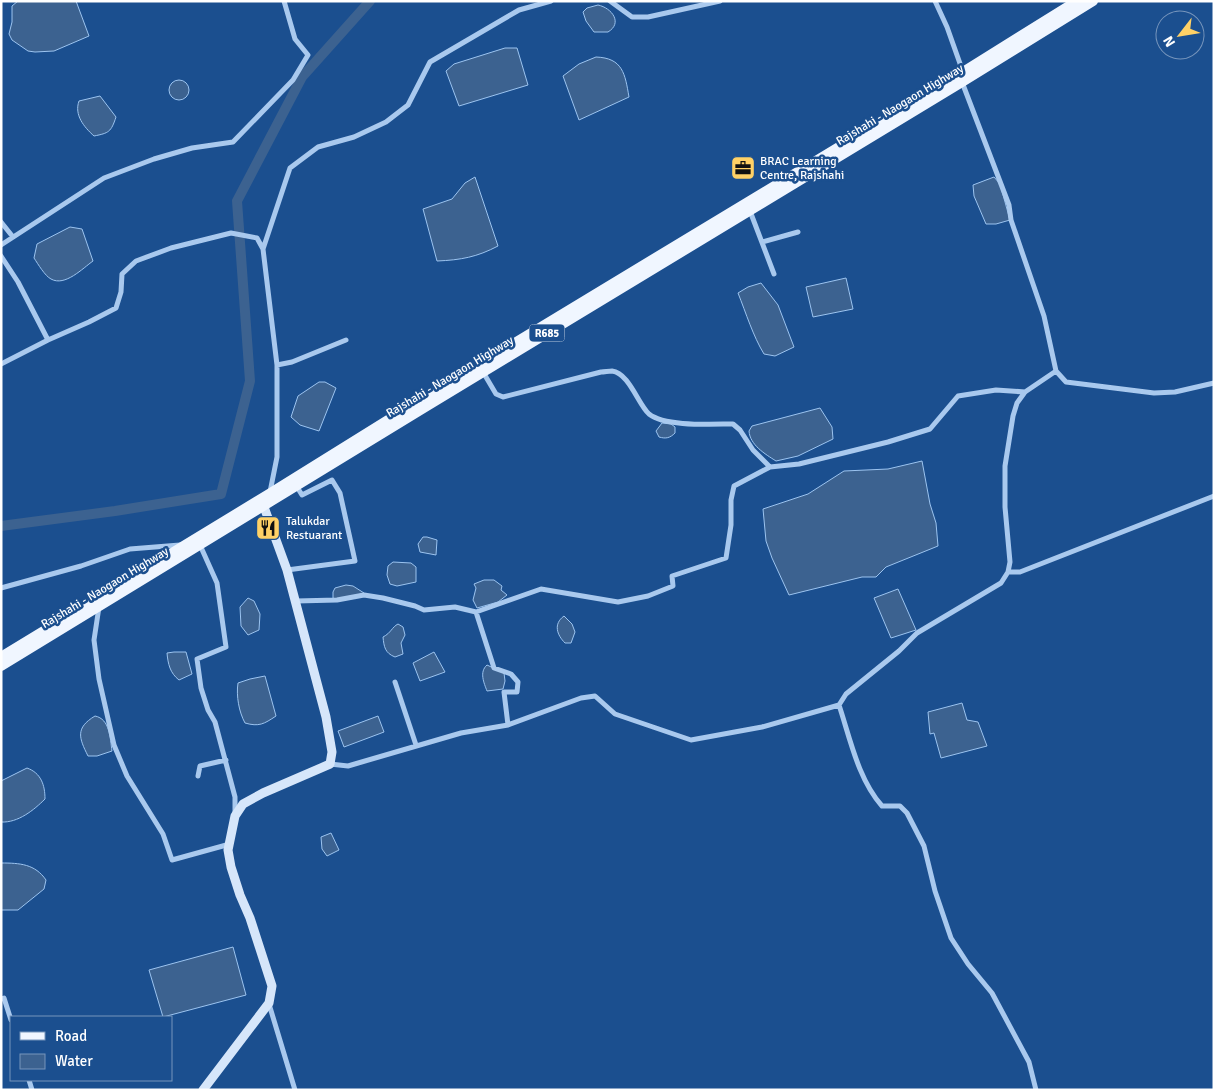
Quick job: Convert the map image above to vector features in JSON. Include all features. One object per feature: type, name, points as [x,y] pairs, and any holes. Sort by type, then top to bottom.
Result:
[{"type":"main road","name":"Rajshahi - Naogaon Highway","points":[[1,657],[170,558],[200,545],[264,507],[297,487],[334,458],[424,397],[916,105],[962,82],[1077,1]]},
{"type":"main road","name":"Rajshahi - Naogaon Highway","points":[[1,666],[99,606],[170,558],[186,544],[269,494],[483,372],[750,211],[916,105],[963,72],[1093,1]]},
{"type":"main road","points":[[203,1090],[269,1003],[272,986],[231,867],[228,850],[235,816],[244,804],[262,792],[330,764],[332,752],[326,717],[296,601],[264,507]]},
{"type":"street","points":[[1,245],[104,178],[154,159],[192,148],[233,142],[288,85],[308,55],[295,39],[284,1]]},
{"type":"street","points":[[263,249],[290,168],[318,148],[354,137],[386,122],[408,104],[430,62],[519,10],[551,1]]},
{"type":"street","points":[[610,1],[632,17],[648,17],[720,1]]},
{"type":"street","points":[[935,1],[947,27],[963,72]]},
{"type":"street","points":[[962,82],[1010,205],[1011,220],[1044,316],[1056,371],[1066,382],[1154,393],[1175,392],[1214,383]]},
{"type":"street","points":[[750,211],[774,274]]},
{"type":"street","points":[[1,222],[13,236]]},
{"type":"street","points":[[762,242],[798,232]]},
{"type":"street","points":[[1,364],[116,308],[122,292],[122,274],[136,261],[171,248],[231,233],[257,238],[263,249],[276,365],[277,457],[269,494]]},
{"type":"street","points":[[1,256],[18,282],[48,340]]},
{"type":"street","points":[[276,365],[292,362],[346,340]]},
{"type":"street","points":[[483,372],[496,394],[503,397],[601,372],[614,371],[622,375],[649,414],[658,419],[693,425],[733,424],[740,430],[753,450],[770,467]]},
{"type":"street","points":[[330,764],[348,766],[460,733],[508,725],[580,698],[595,696],[616,714],[691,740],[762,727],[839,705],[846,694],[899,651],[917,633],[1001,584],[1008,572],[1010,562],[1005,507],[1005,466],[1016,403],[1025,392],[1056,371]]},
{"type":"street","points":[[296,601],[337,600],[364,595],[415,606],[424,610],[455,607],[476,612],[541,589],[618,602],[648,596],[673,586],[672,576],[726,558],[734,486],[770,467],[799,464],[888,442],[930,428],[958,396],[996,390],[1025,392]]},
{"type":"street","points":[[287,570],[354,561],[340,493],[332,480],[302,495],[297,487]]},
{"type":"street","points":[[1008,572],[1020,572],[1213,498]]},
{"type":"street","points":[[1,588],[81,566],[130,550],[186,544]]},
{"type":"street","points":[[200,545],[217,583],[226,646],[197,659],[201,688],[208,710],[215,722],[235,797],[235,816]]},
{"type":"street","points":[[99,606],[94,640],[99,679],[114,745],[127,776],[163,834],[172,860],[230,844]]},
{"type":"street","points":[[476,612],[494,668],[511,674],[518,682],[517,692],[504,692],[508,725]]},
{"type":"street","points":[[395,682],[416,746]]},
{"type":"street","points":[[839,705],[860,768],[874,797],[882,806],[900,806],[912,821],[924,846],[951,938],[968,964],[992,992],[1029,1062],[1036,1090]]},
{"type":"street","points":[[198,776],[200,766],[226,760]]},
{"type":"street","points":[[1,999],[4,998],[10,1017]]},
{"type":"street","points":[[269,1003],[295,1090]]},
{"type":"water","points":[[18,1],[76,1],[89,36],[54,51],[28,51],[12,40],[9,34],[12,22],[12,6]]},
{"type":"water","points":[[598,5],[608,9],[614,16],[615,24],[608,32],[594,32],[586,21],[583,12],[587,8]]},
{"type":"water","points":[[505,48],[517,48],[528,85],[459,106],[446,71],[454,64]]},
{"type":"water","points":[[596,57],[612,60],[617,64],[624,74],[629,97],[579,120],[563,76],[579,64]]},
{"type":"water","points":[[179,80],[186,83],[189,90],[186,97],[179,100],[172,97],[169,90],[172,83]]},
{"type":"water","points":[[100,96],[116,117],[109,131],[94,136],[81,120],[78,106],[79,101]]},
{"type":"water","points":[[475,177],[498,246],[469,257],[437,261],[423,209],[452,199],[465,183]]},
{"type":"water","points":[[994,177],[1000,184],[1010,220],[996,224],[986,224],[974,196],[973,185]]},
{"type":"water","points":[[70,227],[82,229],[93,261],[74,276],[62,281],[56,281],[46,275],[34,258],[37,244]]},
{"type":"water","points":[[846,278],[853,309],[813,317],[806,287]]},
{"type":"water","points":[[761,283],[778,305],[794,347],[775,356],[764,354],[738,293],[748,287]]},
{"type":"water","points":[[319,382],[325,382],[336,388],[319,431],[300,425],[291,417],[298,396]]},
{"type":"water","points":[[820,408],[832,427],[833,439],[798,456],[776,461],[759,449],[752,441],[749,431],[752,426]]},
{"type":"water","points":[[662,423],[671,424],[675,427],[675,433],[668,438],[659,437],[656,431]]},
{"type":"water","points":[[922,461],[930,504],[936,523],[938,546],[886,567],[876,577],[862,577],[789,595],[766,541],[763,509],[808,494],[844,471],[888,469]]},
{"type":"water","points":[[423,537],[437,540],[436,555],[420,552],[418,544]]},
{"type":"water","points":[[393,562],[411,563],[416,567],[416,582],[397,586],[390,584],[387,575],[388,566]]},
{"type":"water","points":[[484,580],[494,580],[502,586],[501,590],[507,595],[498,602],[477,608],[473,600],[476,588],[474,584]]},
{"type":"water","points":[[346,585],[353,586],[364,593],[338,601],[333,598],[335,588]]},
{"type":"water","points":[[898,589],[916,630],[891,638],[874,598]]},
{"type":"water","points":[[248,598],[254,601],[260,614],[259,630],[248,635],[241,626],[240,607]]},
{"type":"water","points":[[564,616],[572,624],[575,632],[571,643],[565,643],[557,630],[558,622]]},
{"type":"water","points":[[398,624],[403,627],[405,635],[401,643],[403,654],[395,657],[389,654],[386,649],[383,637]]},
{"type":"water","points":[[186,652],[192,674],[179,680],[170,668],[168,661],[167,653]]},
{"type":"water","points":[[434,652],[445,672],[420,681],[413,663]]},
{"type":"water","points":[[487,665],[504,673],[503,689],[487,691],[483,671]]},
{"type":"water","points":[[265,676],[276,716],[261,724],[245,723],[238,704],[238,683]]},
{"type":"water","points":[[962,703],[967,720],[978,722],[987,746],[941,758],[934,733],[930,734],[928,712]]},
{"type":"water","points":[[95,716],[104,721],[106,725],[110,735],[112,751],[97,756],[88,756],[82,744],[81,734],[84,725]]},
{"type":"water","points":[[378,716],[384,732],[344,747],[338,731]]},
{"type":"water","points":[[27,768],[39,776],[44,789],[45,799],[19,818],[1,822],[1,781]]},
{"type":"water","points":[[331,833],[339,850],[327,856],[322,849],[321,837]]},
{"type":"water","points":[[1,863],[21,864],[37,871],[46,880],[44,889],[18,910],[1,910]]},
{"type":"water","points":[[233,947],[246,995],[163,1016],[149,970]]},
{"type":"waterway","points":[[1,526],[115,511],[221,494],[250,381],[237,201],[302,77],[370,1]]},
{"type":"place","name":"BRAC Learning Centre, Rajshahi","points":[[743,168]]},
{"type":"place","name":"Talukdar Restuarant","points":[[268,528]]}]
